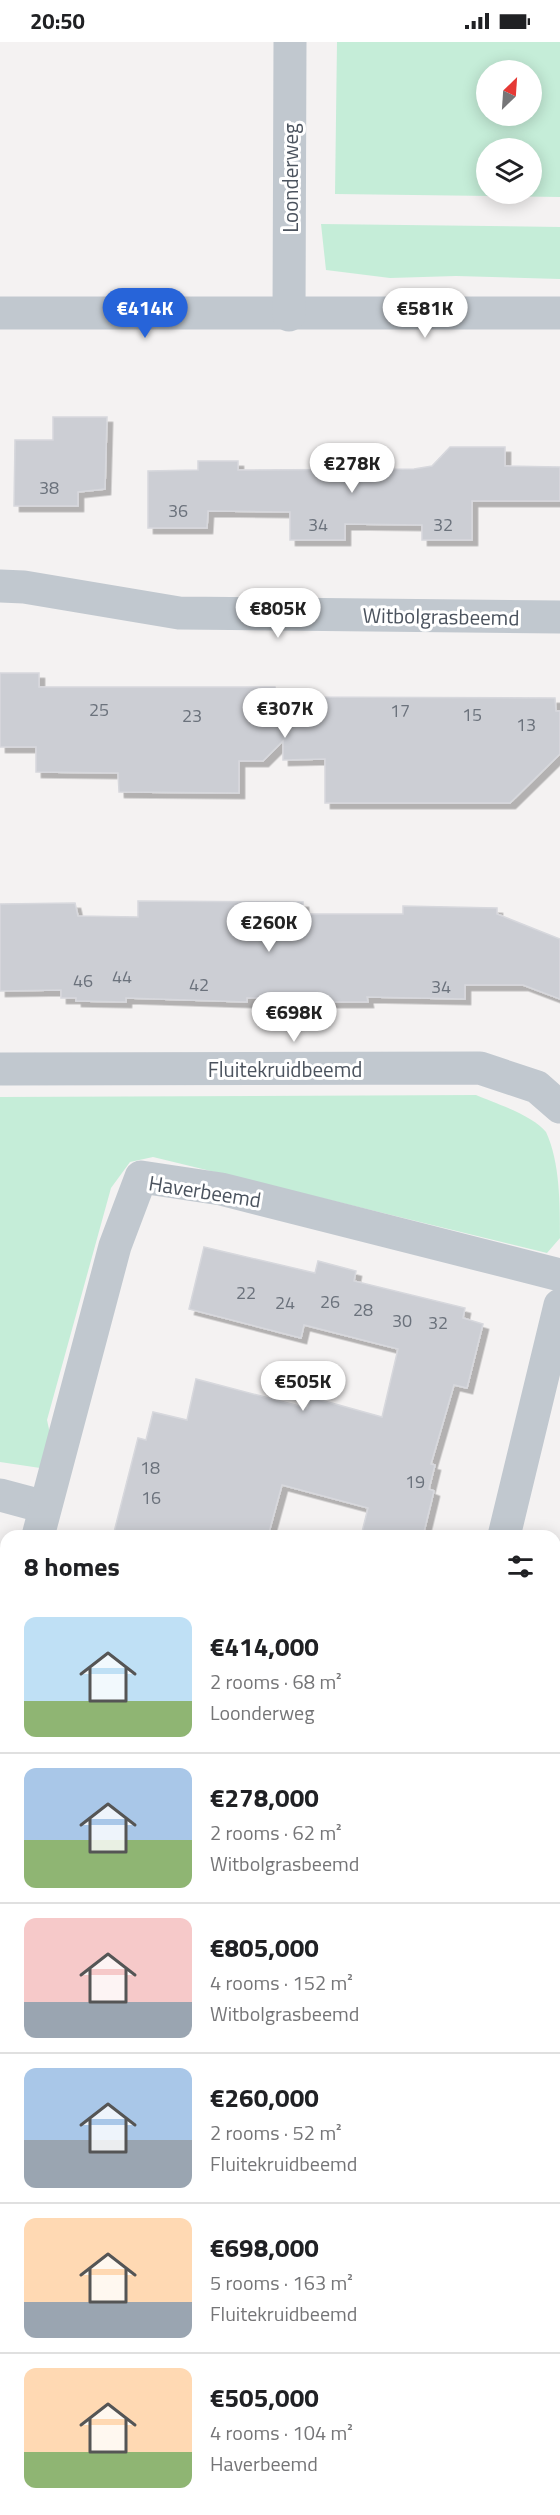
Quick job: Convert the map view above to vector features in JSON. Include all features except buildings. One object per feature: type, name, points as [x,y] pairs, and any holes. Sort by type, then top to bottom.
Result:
[{"type":"street","name":"Loonderweg","points":[[290,42],[290,315]]},
{"type":"street","points":[[0,313],[290,315],[560,313]]},
{"type":"street","name":"Witbolgrasbeemd","points":[[0,586],[24,587],[179,613],[560,617]]},
{"type":"street","name":"Fluitekruidbeemd","points":[[0,1069],[480,1068],[537,1087],[560,1107]]},
{"type":"street","name":"Haverbeemd","points":[[41,1521],[115,1246],[141,1177],[220,1189],[560,1275]]},
{"type":"street","points":[[505,1530],[560,1305]]},
{"type":"street","points":[[0,1495],[41,1521]]},
{"type":"green space","points":[[337,42],[560,42],[560,197],[542,197],[542,138],[476,138],[476,196],[335,194]]},
{"type":"green space","points":[[321,224],[560,227],[560,279],[456,276],[390,278],[326,270]]},
{"type":"green space","points":[[476,1095],[524,1115],[546,1132],[557,1170],[560,1225],[560,1238],[547,1253],[153,1157],[130,1162],[111,1188],[47,1420],[52,1443],[47,1469],[0,1462],[0,1097]]}]
